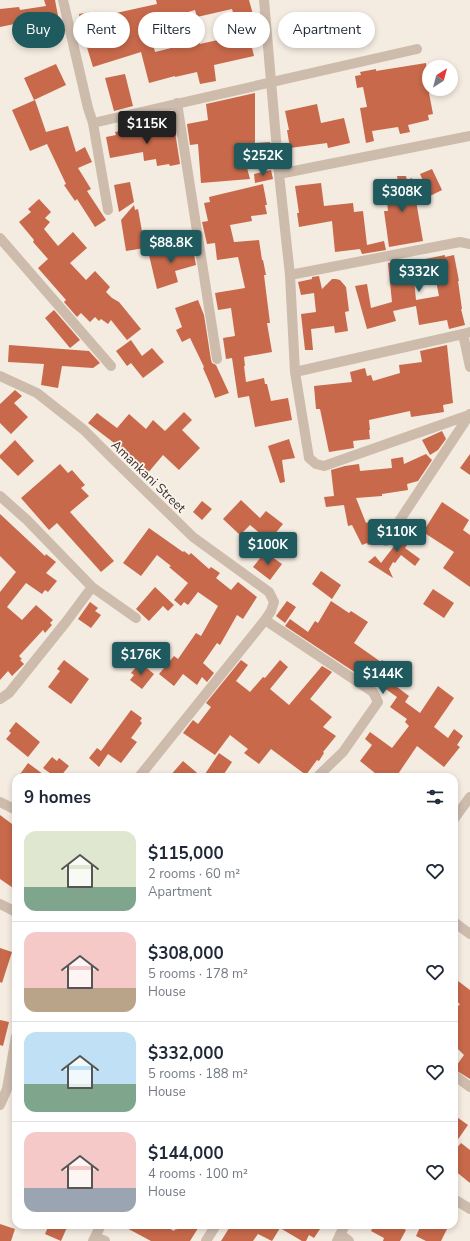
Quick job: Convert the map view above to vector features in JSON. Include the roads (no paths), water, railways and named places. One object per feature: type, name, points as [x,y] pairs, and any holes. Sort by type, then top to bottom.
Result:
[{"type":"street","points":[[63,0],[88,108],[94,123],[108,210]]},
{"type":"street","points":[[264,0],[279,174],[290,275],[295,372],[309,458],[316,464],[324,466],[470,415]]},
{"type":"street","points":[[94,123],[417,49]]},
{"type":"street","points":[[177,103],[217,359]]},
{"type":"street","points":[[279,174],[470,136]]},
{"type":"street","points":[[0,238],[111,366]]},
{"type":"street","points":[[290,275],[460,242],[470,244]]},
{"type":"street","points":[[295,372],[467,333],[470,367]]},
{"type":"street","name":"Amankani Street","points":[[0,376],[37,393],[84,430],[193,537],[269,592],[274,602],[271,611],[265,620]]},
{"type":"street","points":[[386,541],[470,415]]},
{"type":"street","points":[[0,496],[27,520],[92,587],[136,618]]},
{"type":"street","points":[[0,699],[9,693],[92,587]]},
{"type":"street","points":[[142,773],[265,620],[373,692],[378,702],[343,752],[321,773]]},
{"type":"street","points":[[0,802],[12,808]]},
{"type":"street","points":[[458,814],[469,802]]},
{"type":"street","points":[[0,904],[12,910]]},
{"type":"street","points":[[458,925],[470,934]]},
{"type":"street","points":[[0,1105],[7,1089],[12,1060]]},
{"type":"street","points":[[458,1078],[470,1087]]},
{"type":"street","points":[[458,1201],[470,1209]]},
{"type":"street","points":[[98,1240],[100,1229]]},
{"type":"street","points":[[206,1241],[214,1229]]},
{"type":"street","points":[[341,1233],[349,1241]]}]
